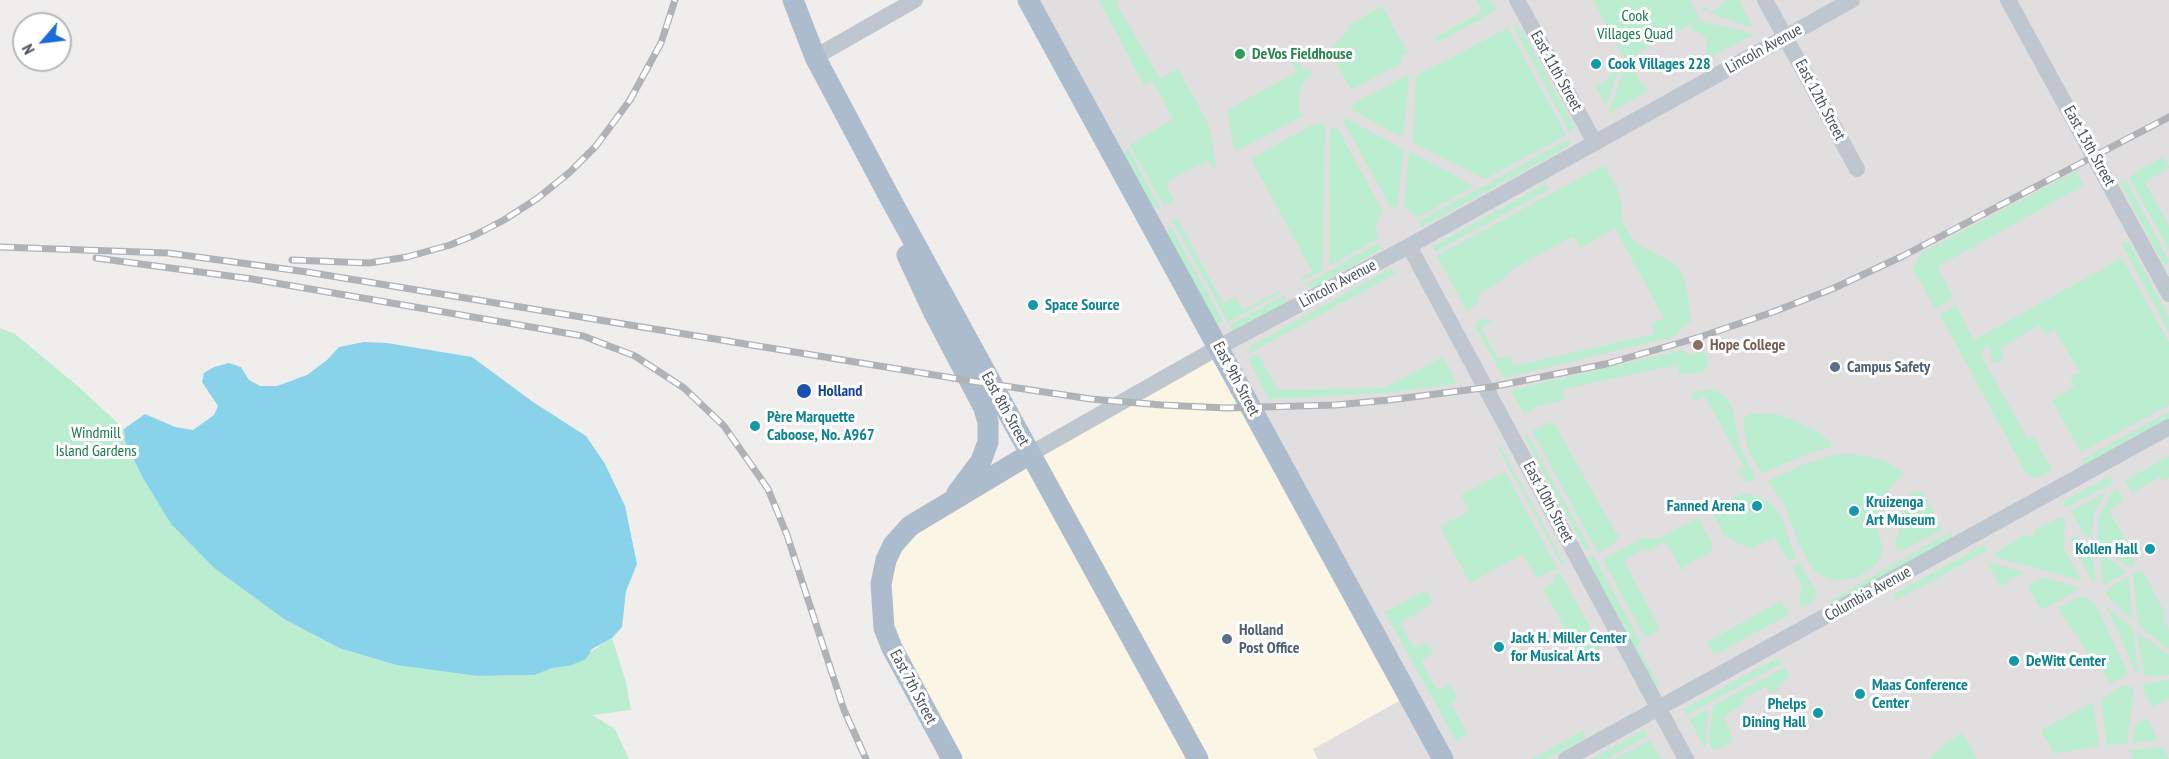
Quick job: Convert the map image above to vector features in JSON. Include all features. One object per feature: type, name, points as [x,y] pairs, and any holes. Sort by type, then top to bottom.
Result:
[{"type":"main road","name":"East 8th Street","points":[[778,0],[790,23],[815,57]]},
{"type":"main road","name":"East 8th Street","points":[[794,0],[815,57],[891,200],[1198,759]]},
{"type":"main road","name":"East 9th Street","points":[[1028,0],[1443,759]]},
{"type":"main road","points":[[891,200],[896,232],[933,311],[984,408],[988,422],[988,442],[981,461],[948,504]]},
{"type":"main road","name":"Lincoln Avenue","points":[[882,612],[880,584],[886,560],[893,545],[910,526],[1030,454]]},
{"type":"main road","name":"East 7th Street","points":[[882,612],[884,628],[892,648],[952,759]]},
{"type":"street","name":"East 11th Street","points":[[1517,0],[1595,143]]},
{"type":"street","name":"East 12th Street","points":[[1765,0],[1857,169]]},
{"type":"street","name":"Lincoln Avenue","points":[[1030,454],[1219,347],[1409,246],[1852,0]]},
{"type":"street","name":"East 13th Street","points":[[2008,0],[2169,294]]},
{"type":"street","points":[[815,57],[911,2]]},
{"type":"street","name":"East 10th Street","points":[[1409,246],[1686,759]]},
{"type":"street","name":"Columbia Avenue","points":[[1566,759],[2169,427]]},
{"type":"shaded area","name":"Hope College","points":[[1038,0],[2169,0],[2169,759],[1318,759],[1313,749],[1417,691]]},
{"type":"shaded area","points":[[1219,347],[1443,759],[952,759],[892,648],[886,560],[948,504]]},
{"type":"green space","points":[[1099,0],[1121,0],[1116,3],[1160,79],[1178,69],[1209,125],[1216,166],[1213,168],[1208,160],[1165,183],[1174,200],[1164,206],[1130,145],[1173,119],[1153,81],[1144,85]]},
{"type":"green space","points":[[1476,0],[1491,0],[1497,10],[1439,42],[1434,38],[1482,12]]},
{"type":"green space","name":"Cook Villages Quad","points":[[1593,0],[1690,0],[1700,19],[1625,60]]},
{"type":"green space","points":[[1728,0],[1739,0],[1753,28],[1700,9],[1705,7],[1711,12]]},
{"type":"green space","points":[[1382,6],[1408,53],[1403,55],[1400,64],[1351,90],[1330,50],[1349,29],[1348,26]]},
{"type":"green space","points":[[1700,21],[1754,34],[1709,58],[1706,54],[1707,40],[1704,35],[1694,31],[1691,25]]},
{"type":"green space","points":[[1512,24],[1523,32],[1575,128],[1570,133]]},
{"type":"green space","points":[[1508,28],[1566,135],[1485,179],[1413,143],[1416,76]]},
{"type":"green space","points":[[1638,54],[1639,63],[1633,68],[1641,84],[1644,83],[1648,91],[1608,114],[1628,60]]},
{"type":"green space","points":[[1621,57],[1622,60],[1606,106],[1594,83],[1601,84],[1607,81],[1612,74],[1611,71],[1616,67],[1614,61]]},
{"type":"green space","points":[[1297,58],[1304,71],[1309,69],[1312,75],[1300,89],[1298,107],[1302,116],[1235,152],[1227,110],[1297,72],[1292,61]]},
{"type":"green space","points":[[1407,75],[1409,77],[1403,138],[1352,110],[1353,104]]},
{"type":"green space","points":[[1346,118],[1403,149],[1398,206],[1391,208],[1342,119]]},
{"type":"green space","points":[[1316,123],[1325,126],[1322,270],[1301,282],[1302,278],[1312,271],[1251,159]]},
{"type":"green space","points":[[1337,127],[1383,212],[1376,226],[1378,239],[1329,266],[1330,130]]},
{"type":"green space","points":[[1569,139],[1571,145],[1422,227],[1418,222]]},
{"type":"green space","points":[[1126,148],[1161,209],[1149,204],[1123,157]]},
{"type":"green space","points":[[1409,151],[1474,186],[1417,218],[1404,208]]},
{"type":"green space","points":[[2164,156],[2169,168],[2145,182],[2169,226],[2169,250],[2129,177]]},
{"type":"green space","points":[[1604,165],[1617,188],[1623,223],[1634,242],[1670,261],[1677,266],[1683,276],[1691,322],[1681,327],[1676,336],[1504,378],[1474,324],[1482,319],[1490,319],[1491,322],[1481,327],[1498,359],[1510,356],[1514,366],[1654,334],[1652,324],[1664,318],[1615,228],[1581,248],[1573,236],[1511,270],[1501,281],[1478,294],[1479,302],[1467,311],[1437,256]]},
{"type":"green space","points":[[2076,171],[2084,185],[1937,267],[1954,298],[1935,309],[1913,269],[1921,253]]},
{"type":"green space","points":[[2126,180],[2169,261],[2164,266],[2120,183]]},
{"type":"green space","points":[[1545,184],[1550,189],[1435,252],[1433,246]]},
{"type":"green space","points":[[1177,218],[1223,303],[1235,297],[1243,310],[1280,290],[1281,293],[1228,322],[1172,220]]},
{"type":"green space","points":[[1169,224],[1223,322],[1216,326],[1167,237]]},
{"type":"green space","points":[[2129,242],[2169,317],[2169,332],[2121,243]]},
{"type":"green space","points":[[1378,243],[1382,249],[1312,288],[1305,285]]},
{"type":"green space","points":[[2122,258],[2169,343],[2169,405],[2081,452],[2052,400],[2075,386],[2070,378],[2080,372],[2054,329],[2046,335],[2039,325],[2000,348],[2004,358],[1994,363],[1990,358],[1991,348],[1983,348],[1982,358],[2028,439],[2033,436],[2052,470],[2037,478],[2027,475],[1940,315],[1955,305],[1974,340]]},
{"type":"green space","points":[[1391,268],[1395,274],[1246,355],[1251,346]]},
{"type":"green space","points":[[1284,296],[1286,303],[1234,331],[1230,325]]},
{"type":"green space","name":"Windmill Island Gardens","points":[[0,328],[15,334],[80,388],[124,429],[125,441],[171,524],[214,568],[284,619],[339,648],[396,665],[477,676],[535,675],[552,668],[569,666],[612,638],[626,682],[631,710],[592,715],[615,729],[629,759],[0,759]]},
{"type":"green space","points":[[1682,350],[1689,355],[1703,350],[1708,360],[1705,371],[1680,375],[1677,365],[1563,389],[1564,400],[1539,406],[1524,414],[1511,390]]},
{"type":"green space","points":[[1258,354],[1278,390],[1384,388],[1443,357],[1457,384],[1386,393],[1269,399],[1248,359]]},
{"type":"green space","points":[[1717,391],[1727,398],[1733,411],[1740,447],[1755,477],[1751,482],[1746,481],[1737,472],[1744,467],[1705,396],[1695,401],[1692,396],[1693,392]]},
{"type":"green space","points":[[2169,412],[2169,420],[2085,466],[2081,460]]},
{"type":"green space","points":[[1751,413],[1780,415],[1792,419],[1819,433],[1832,446],[1761,473],[1749,451],[1745,437],[1743,420]]},
{"type":"green space","points":[[1549,422],[1555,425],[1615,532],[1619,535],[1615,543],[1598,553],[1532,431]]},
{"type":"green space","points":[[1527,434],[1590,549],[1586,551],[1525,438]]},
{"type":"green space","points":[[1496,444],[1501,447],[1565,564],[1562,565]]},
{"type":"green space","points":[[1848,454],[1884,461],[1896,467],[1904,475],[1884,495],[1880,506],[1877,529],[1883,548],[1880,559],[1871,569],[1855,578],[1835,581],[1817,573],[1811,566],[1800,546],[1783,502],[1768,481],[1804,464],[1833,455]]},
{"type":"green space","points":[[2169,456],[2169,478],[2163,481],[2160,477],[2132,493],[2125,481]]},
{"type":"green space","points":[[1505,472],[1557,568],[1537,578],[1523,554],[1470,583],[1440,527],[1469,511],[1461,495]]},
{"type":"green space","points":[[2110,476],[2114,482],[2065,508],[2062,502]]},
{"type":"green space","points":[[2117,489],[2124,500],[2109,511],[2133,554],[2131,556],[2135,563],[2130,568],[2097,544],[2098,519],[2112,492]]},
{"type":"green space","points":[[1920,491],[1924,494],[1942,530],[1901,551],[1896,547],[1895,541],[1903,524],[1904,499],[1913,492]]},
{"type":"green space","points":[[2106,492],[2094,513],[2091,539],[2083,533],[2071,511]]},
{"type":"green space","points":[[1741,494],[1755,495],[1769,502],[1778,512],[1784,522],[1796,557],[1789,562],[1775,537],[1749,549],[1724,535],[1712,511]]},
{"type":"green space","points":[[2062,517],[2065,522],[2064,550],[2082,581],[1995,557],[1995,553],[2025,535],[2033,536],[2036,529]]},
{"type":"green space","points":[[1698,518],[1712,543],[1711,552],[1685,565],[1682,571],[1665,542],[1647,552],[1643,549],[1624,561],[1660,629],[1645,638],[1604,559],[1644,537],[1657,539]]},
{"type":"green space","points":[[1952,531],[1952,539],[1832,604],[1829,601]]},
{"type":"green space","points":[[2076,536],[2091,547],[2096,580],[2092,582],[2071,541],[2072,537]]},
{"type":"green space","points":[[1984,545],[1987,551],[1895,601],[1894,594]]},
{"type":"green space","points":[[2100,552],[2127,572],[2103,586]]},
{"type":"green space","points":[[1593,555],[1641,643],[1637,646],[1659,685],[1655,687],[1586,559]]},
{"type":"green space","points":[[1799,562],[1817,593],[1813,601],[1802,608],[1799,602],[1802,585],[1792,566]]},
{"type":"green space","points":[[1987,562],[2024,572],[2000,586]]},
{"type":"green space","points":[[2138,571],[2140,573],[2143,571],[2166,615],[2163,618],[2169,629],[2169,650],[2138,625],[2133,574]]},
{"type":"green space","points":[[1560,573],[1593,633],[1573,643],[1543,588],[1556,581],[1554,576]]},
{"type":"green space","points":[[2129,576],[2132,620],[2107,596],[2105,591]]},
{"type":"green space","points":[[2044,577],[2079,590],[2041,610],[2028,586]]},
{"type":"green space","points":[[1426,590],[1433,603],[1400,623],[1414,648],[1427,642],[1433,653],[1421,661],[1437,690],[1450,684],[1458,699],[1451,703],[1467,734],[1456,741],[1385,612]]},
{"type":"green space","points":[[2080,596],[2096,605],[2127,671],[2127,675],[2110,684],[2103,671],[2103,664],[2091,659],[2079,638],[2061,615],[2060,607]]},
{"type":"green space","points":[[1781,601],[1790,614],[1714,655],[1707,642]]},
{"type":"green space","points":[[2107,607],[2133,628],[2138,673],[2136,673]]},
{"type":"green space","points":[[2137,632],[2169,655],[2169,675],[2145,677]]},
{"type":"green space","points":[[1595,637],[1601,648],[1585,658],[1572,659],[1569,652]]},
{"type":"green space","points":[[1777,658],[1782,663],[1687,715],[1684,709]]},
{"type":"green space","points":[[1785,667],[1789,677],[1777,686],[1778,689],[1770,693],[1767,686],[1744,698],[1741,706],[1724,716],[1733,741],[1714,751],[1709,744],[1713,706]]},
{"type":"green space","points":[[2169,680],[2169,699],[2152,707],[2142,687],[2146,683]]},
{"type":"green space","points":[[2124,685],[2132,687],[2133,693],[2127,744],[2107,745],[2101,699]]},
{"type":"green space","points":[[2093,702],[2099,746],[2054,754],[2041,730]]},
{"type":"green space","points":[[1709,709],[1705,748],[1689,719]]},
{"type":"green space","points":[[2148,718],[2158,740],[2133,743],[2134,726]]},
{"type":"green space","points":[[1584,730],[1585,738],[1547,759],[1532,759]]},
{"type":"green space","points":[[1644,730],[1648,736],[1607,759],[1592,759]]},
{"type":"green space","points":[[1963,733],[1977,759],[1930,759],[1944,744]]},
{"type":"green space","points":[[1650,740],[1661,759],[1615,759]]},
{"type":"green space","points":[[2163,747],[2169,759],[2132,759],[2129,750]]},
{"type":"water","points":[[364,342],[387,343],[472,357],[533,402],[586,436],[605,464],[625,506],[637,564],[626,591],[622,627],[612,638],[592,649],[586,659],[535,675],[477,676],[396,665],[339,648],[284,619],[214,568],[171,524],[143,478],[125,441],[124,429],[145,414],[175,427],[193,430],[214,415],[218,406],[202,382],[204,373],[214,367],[229,363],[241,367],[249,380],[260,386],[277,386],[307,375],[327,360],[339,347]]},
{"type":"railway","points":[[292,260],[369,263],[407,257],[450,245],[475,235],[538,198],[570,172],[596,146],[630,100],[661,43],[675,0]]},
{"type":"railway","points":[[0,247],[168,253],[307,272],[1091,399],[1226,408],[1336,405],[1491,387],[1606,364],[1700,337],[1773,312],[1832,289],[1903,256],[2169,117]]},
{"type":"railway","points":[[96,258],[252,279],[583,336],[635,356],[684,388],[724,426],[768,489],[787,535],[844,710],[866,759]]},
{"type":"place","name":"DeVos Fieldhouse","points":[[1240,54]]},
{"type":"place","name":"Cook Villages 228","points":[[1596,64]]},
{"type":"place","name":"Space Source","points":[[1033,305]]},
{"type":"place","name":"Hope College","points":[[1698,345]]},
{"type":"place","name":"Campus Safety","points":[[1835,367]]},
{"type":"place","name":"Holland","points":[[804,391]]},
{"type":"place","name":"Père Marquette Caboose, No. A967","points":[[755,426]]},
{"type":"place","name":"Fanned Arena","points":[[1757,506]]},
{"type":"place","name":"Kruizenga Art Museum","points":[[1854,511]]},
{"type":"place","name":"Kollen Hall","points":[[2150,549]]},
{"type":"place","name":"Holland Post Office","points":[[1227,639]]},
{"type":"place","name":"Jack H. Miller Center for Musical Arts","points":[[1499,647]]},
{"type":"place","name":"DeWitt Center","points":[[2014,661]]},
{"type":"place","name":"Maas Conference Center","points":[[1860,694]]},
{"type":"place","name":"Phelps Dining Hall","points":[[1818,713]]}]
